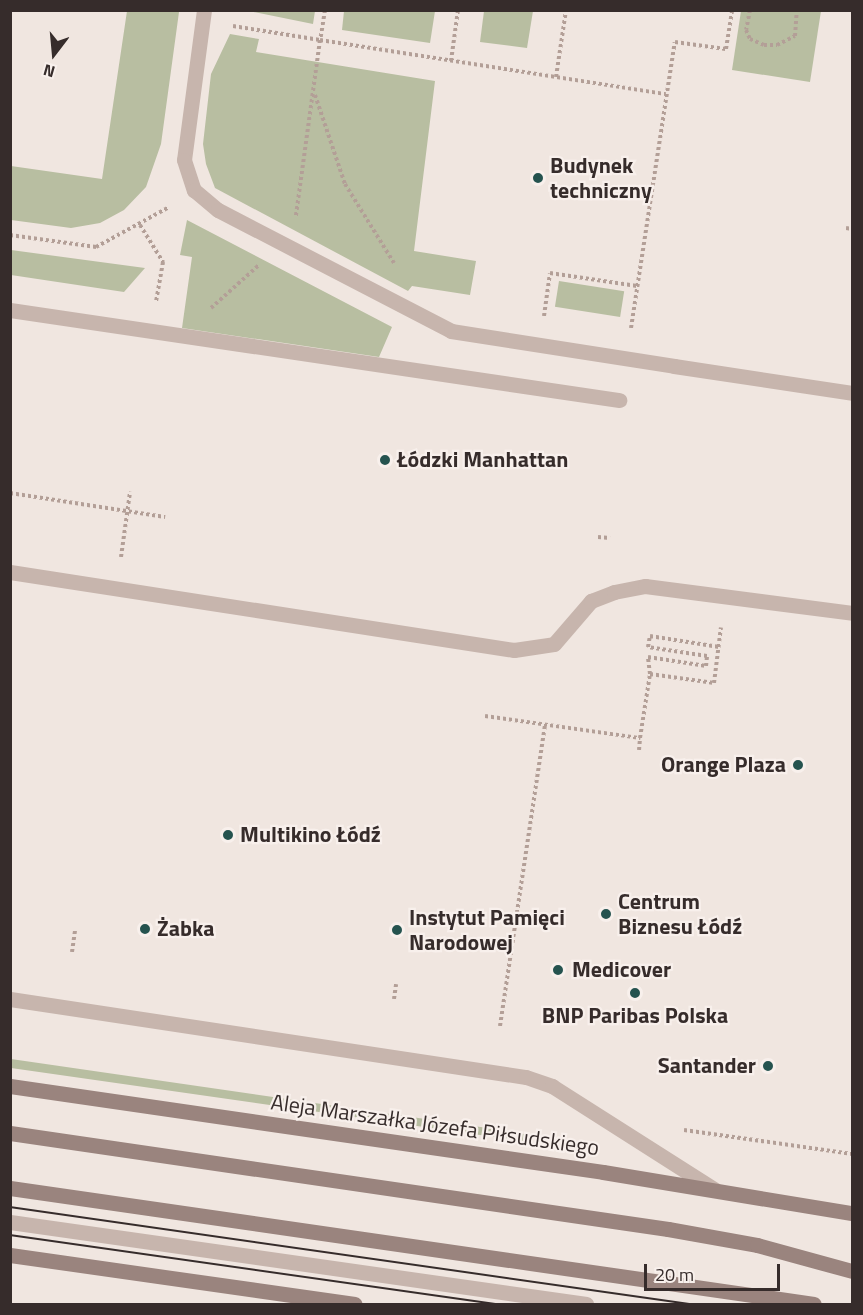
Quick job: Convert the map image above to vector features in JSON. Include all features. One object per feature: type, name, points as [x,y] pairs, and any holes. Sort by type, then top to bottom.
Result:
[{"type":"main road","name":"Aleja Marszałka Józefa Piłsudskiego","points":[[10,1086],[715,1190],[852,1213]]},
{"type":"main road","points":[[10,1133],[657,1227],[757,1245],[852,1271]]},
{"type":"main road","points":[[10,1188],[814,1305]]},
{"type":"main road","points":[[10,1256],[355,1305]]},
{"type":"street","points":[[204,10],[184,160],[194,190],[218,210],[439,327],[852,393]]},
{"type":"street","points":[[10,310],[619,400]]},
{"type":"street","points":[[10,572],[514,650],[554,644],[591,601],[614,592],[645,586],[852,613]]},
{"type":"street","points":[[10,999],[526,1077],[552,1086],[715,1190]]},
{"type":"street","points":[[10,1222],[586,1305]]},
{"type":"path","points":[[315,83],[325,10]]},
{"type":"path","points":[[451,61],[458,10]]},
{"type":"path","points":[[556,77],[567,10]]},
{"type":"path","points":[[626,358],[675,42],[726,49],[732,10]]},
{"type":"path","points":[[750,10],[746,30],[750,39],[764,45],[777,45],[795,36],[797,10]]},
{"type":"path","points":[[228,26],[666,94]]},
{"type":"path","points":[[314,92],[345,184],[392,262],[400,267]]},
{"type":"path","points":[[10,236],[96,247],[140,225],[194,190]]},
{"type":"path","points":[[140,225],[163,262],[152,330]]},
{"type":"path","points":[[846,228],[852,229]]},
{"type":"path","points":[[544,317],[550,273],[637,286]]},
{"type":"path","points":[[116,588],[130,492]]},
{"type":"path","points":[[10,493],[165,517]]},
{"type":"path","points":[[598,537],[610,538]]},
{"type":"path","points":[[639,750],[650,674],[648,657],[706,666],[707,656],[648,647],[650,636],[719,647]]},
{"type":"path","points":[[650,674],[714,683],[718,658]]},
{"type":"path","points":[[484,716],[640,738]]},
{"type":"path","points":[[500,1026],[545,725]]},
{"type":"path","points":[[72,952],[75,930]]},
{"type":"path","points":[[393,999],[396,984]]},
{"type":"path","points":[[677,1129],[852,1154]]},
{"type":"green space","points":[[315,10],[313,24],[249,11]]},
{"type":"green space","points":[[127,11],[179,12],[161,144],[146,187],[124,210],[100,223],[71,228],[11,220],[11,166],[102,179]]},
{"type":"green space","points":[[344,11],[435,11],[430,43],[342,30]]},
{"type":"green space","points":[[484,11],[533,11],[527,48],[480,42]]},
{"type":"green space","points":[[741,11],[821,11],[810,82],[732,70]]},
{"type":"green space","points":[[230,34],[259,39],[256,52],[435,81],[414,251],[476,261],[470,295],[412,286],[408,291],[215,188],[206,164],[203,144],[211,74]]},
{"type":"green space","points":[[187,220],[392,327],[379,357],[182,328],[192,257],[180,255]]},
{"type":"green space","points":[[11,250],[145,268],[124,292],[11,275]]},
{"type":"green space","points":[[559,281],[624,291],[620,317],[555,307]]},
{"type":"green space","points":[[11,1059],[516,1132],[524,1134],[523,1141],[11,1068]]},
{"type":"tram line","points":[[10,1207],[689,1304]]},
{"type":"tram line","points":[[10,1235],[495,1304]]},
{"type":"place","name":"Budynek techniczny","points":[[538,178]]},
{"type":"place","name":"Łódzki Manhattan","points":[[385,460]]},
{"type":"place","name":"Orange Plaza","points":[[798,765]]},
{"type":"place","name":"Multikino Łódź","points":[[228,835]]},
{"type":"place","name":"Centrum Biznesu Łódź","points":[[606,914]]},
{"type":"place","name":"Żabka","points":[[145,929]]},
{"type":"place","name":"Instytut Pamięci Narodowej","points":[[397,930]]},
{"type":"place","name":"Medicover","points":[[558,970]]},
{"type":"place","name":"BNP Paribas Polska","points":[[635,993]]},
{"type":"place","name":"Santander","points":[[768,1066]]}]
